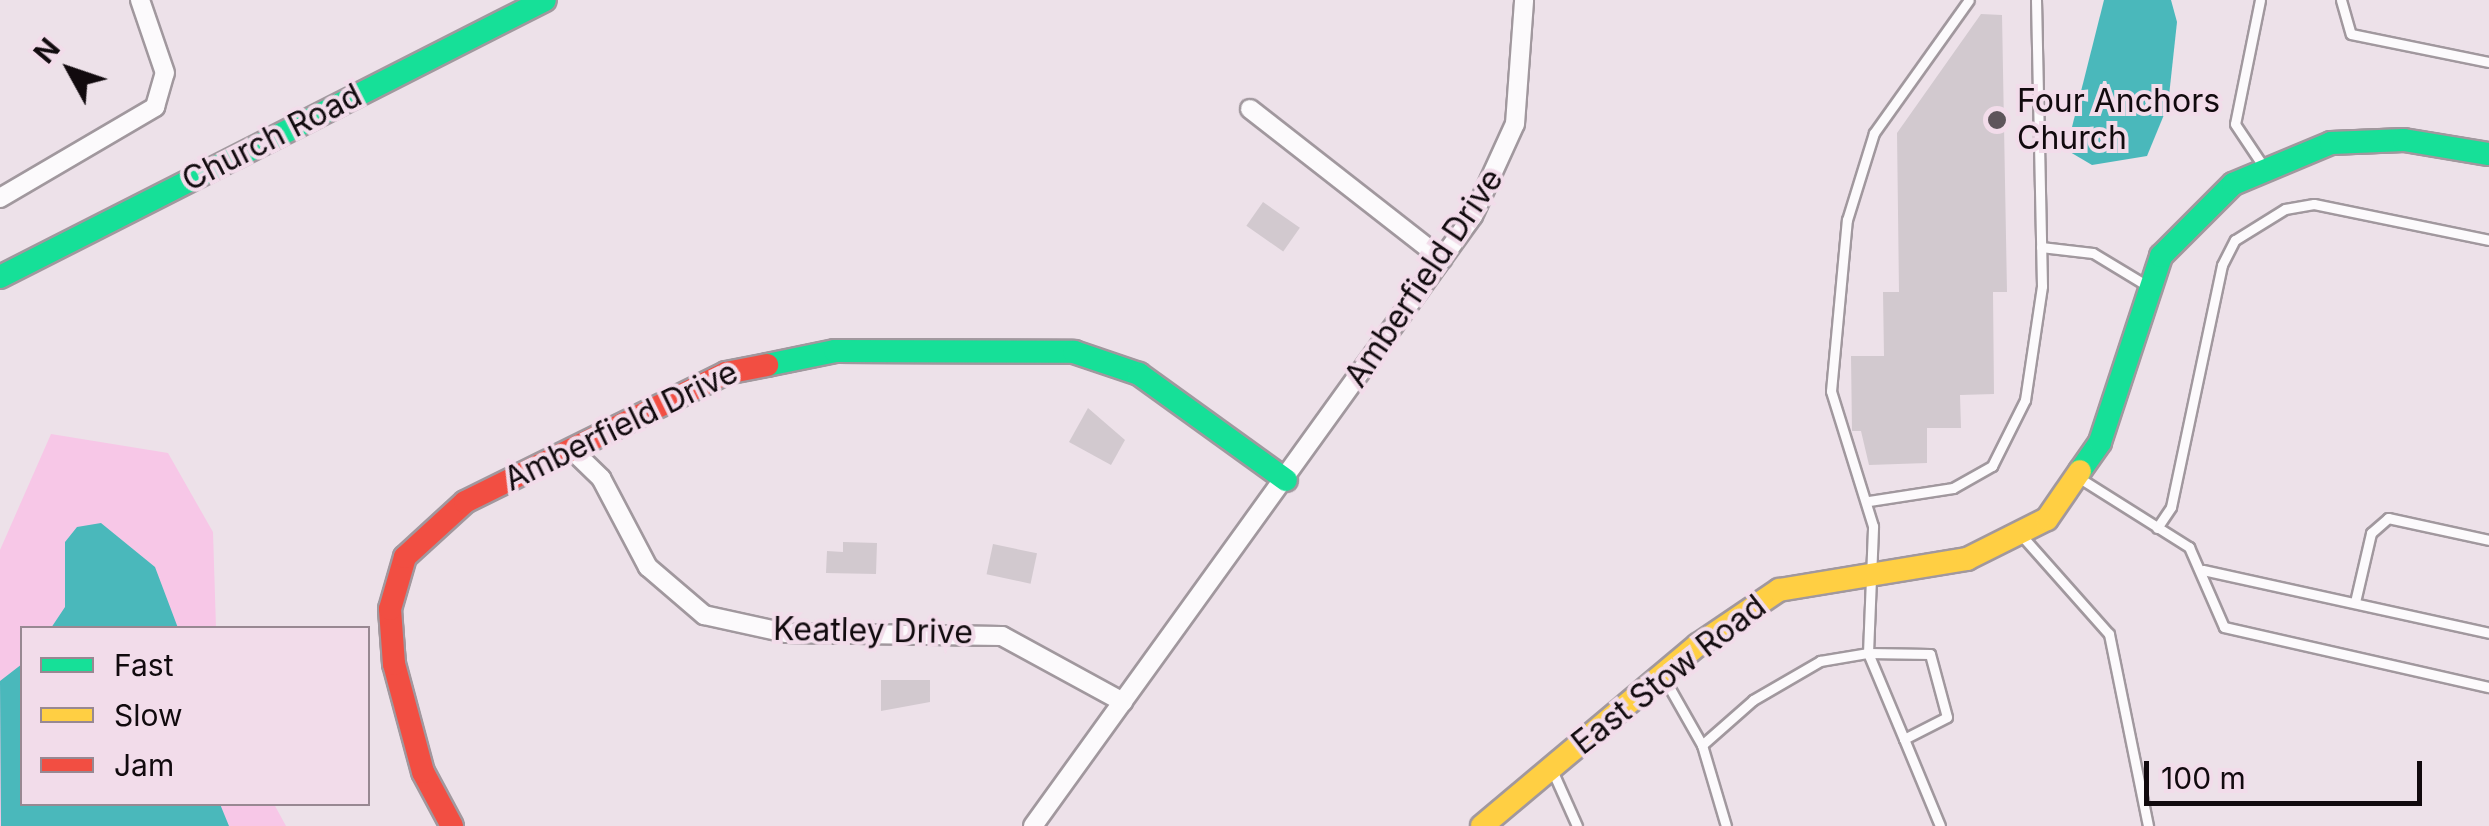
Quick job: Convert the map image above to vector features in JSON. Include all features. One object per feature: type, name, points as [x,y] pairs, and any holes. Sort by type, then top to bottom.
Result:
[{"type":"street","points":[[0,198],[155,107],[166,72],[140,0]]},
{"type":"street","name":"Church Road","points":[[0,277],[544,0]]},
{"type":"street","name":"Amberfield Drive","points":[[1033,826],[1286,480],[1490,186],[1516,124],[1524,0]]},
{"type":"street","points":[[1250,110],[1442,259]]},
{"type":"street","name":"East Stow Road","points":[[1482,826],[1662,676],[1780,590],[1864,571],[1967,559],[2022,536],[2080,479],[2146,285],[2204,204],[2262,166],[2367,139],[2489,154]]},
{"type":"street","name":"Amberfield Drive","points":[[452,826],[423,772],[400,690],[394,582],[442,516],[674,396],[780,357],[1049,349],[1139,374],[1286,480]]},
{"type":"street","name":"Keatley Drive","points":[[571,449],[601,478],[648,566],[704,615],[786,632],[1002,636],[1122,702]]},
{"type":"lane","points":[[1940,826],[1868,653],[1864,571],[1869,500],[1847,464],[1832,391],[1847,220],[1874,133],[1969,0]]},
{"type":"lane","points":[[1869,500],[1953,488],[2001,453],[2034,368],[2041,246],[2036,0]]},
{"type":"lane","points":[[2260,0],[2235,124],[2262,166]]},
{"type":"lane","points":[[2341,0],[2351,34],[2489,62]]},
{"type":"lane","points":[[2157,528],[2172,507],[2222,265],[2235,240],[2285,210],[2314,204],[2489,240]]},
{"type":"lane","points":[[2041,246],[2093,253],[2146,285]]},
{"type":"lane","points":[[2080,479],[2189,548],[2224,627],[2489,687]]},
{"type":"lane","points":[[2356,602],[2371,533],[2388,518],[2489,540]]},
{"type":"lane","points":[[2022,536],[2109,634],[2148,826]]},
{"type":"lane","points":[[2202,570],[2489,632]]},
{"type":"lane","points":[[1702,746],[1752,700],[1820,661],[1868,653],[1930,654],[1947,716],[1904,739]]},
{"type":"lane","points":[[1662,676],[1702,746],[1726,826]]},
{"type":"lane","points":[[1551,768],[1578,826]]},
{"type":"shaded area","points":[[51,434],[168,453],[213,532],[216,626],[20,626],[20,806],[275,806],[286,826],[0,826],[0,550]]},
{"type":"water","points":[[2104,0],[2171,0],[2177,22],[2168,105],[2147,156],[2092,165],[2070,152],[2070,135]]},
{"type":"water","points":[[101,523],[155,567],[177,626],[52,626],[65,607],[65,542],[77,527]]},
{"type":"water","points":[[20,666],[20,806],[221,806],[229,826],[1,826],[0,681]]},
{"type":"building","points":[[1981,14],[2002,15],[2007,292],[1993,292],[1994,394],[1960,395],[1961,428],[1927,428],[1927,463],[1869,465],[1861,431],[1852,431],[1851,356],[1884,356],[1883,292],[1899,292],[1897,133]]},
{"type":"building","points":[[1263,202],[1300,228],[1283,252],[1246,226]]},
{"type":"building","points":[[1088,408],[1125,440],[1111,465],[1069,442]]},
{"type":"building","points":[[843,542],[877,543],[876,574],[826,573],[827,551],[843,552]]},
{"type":"building","points":[[993,544],[1037,553],[1031,584],[987,574]]},
{"type":"building","points":[[881,680],[930,680],[930,702],[881,711]]},
{"type":"traffic: fast","points":[[0,277],[545,0]]},
{"type":"traffic: fast","points":[[2080,471],[2100,442],[2161,256],[2233,184],[2331,143],[2404,140],[2489,154]]},
{"type":"traffic: fast","points":[[767,365],[835,351],[1074,352],[1139,374],[1286,480]]},
{"type":"traffic: slow","points":[[1482,826],[1698,645],[1779,590],[1967,559],[2047,519],[2080,471]]},
{"type":"traffic: jam","points":[[452,826],[423,772],[394,664],[390,609],[405,557],[465,502],[726,373],[767,365]]},
{"type":"place","name":"Four Anchors Church","points":[[1997,120]]}]
